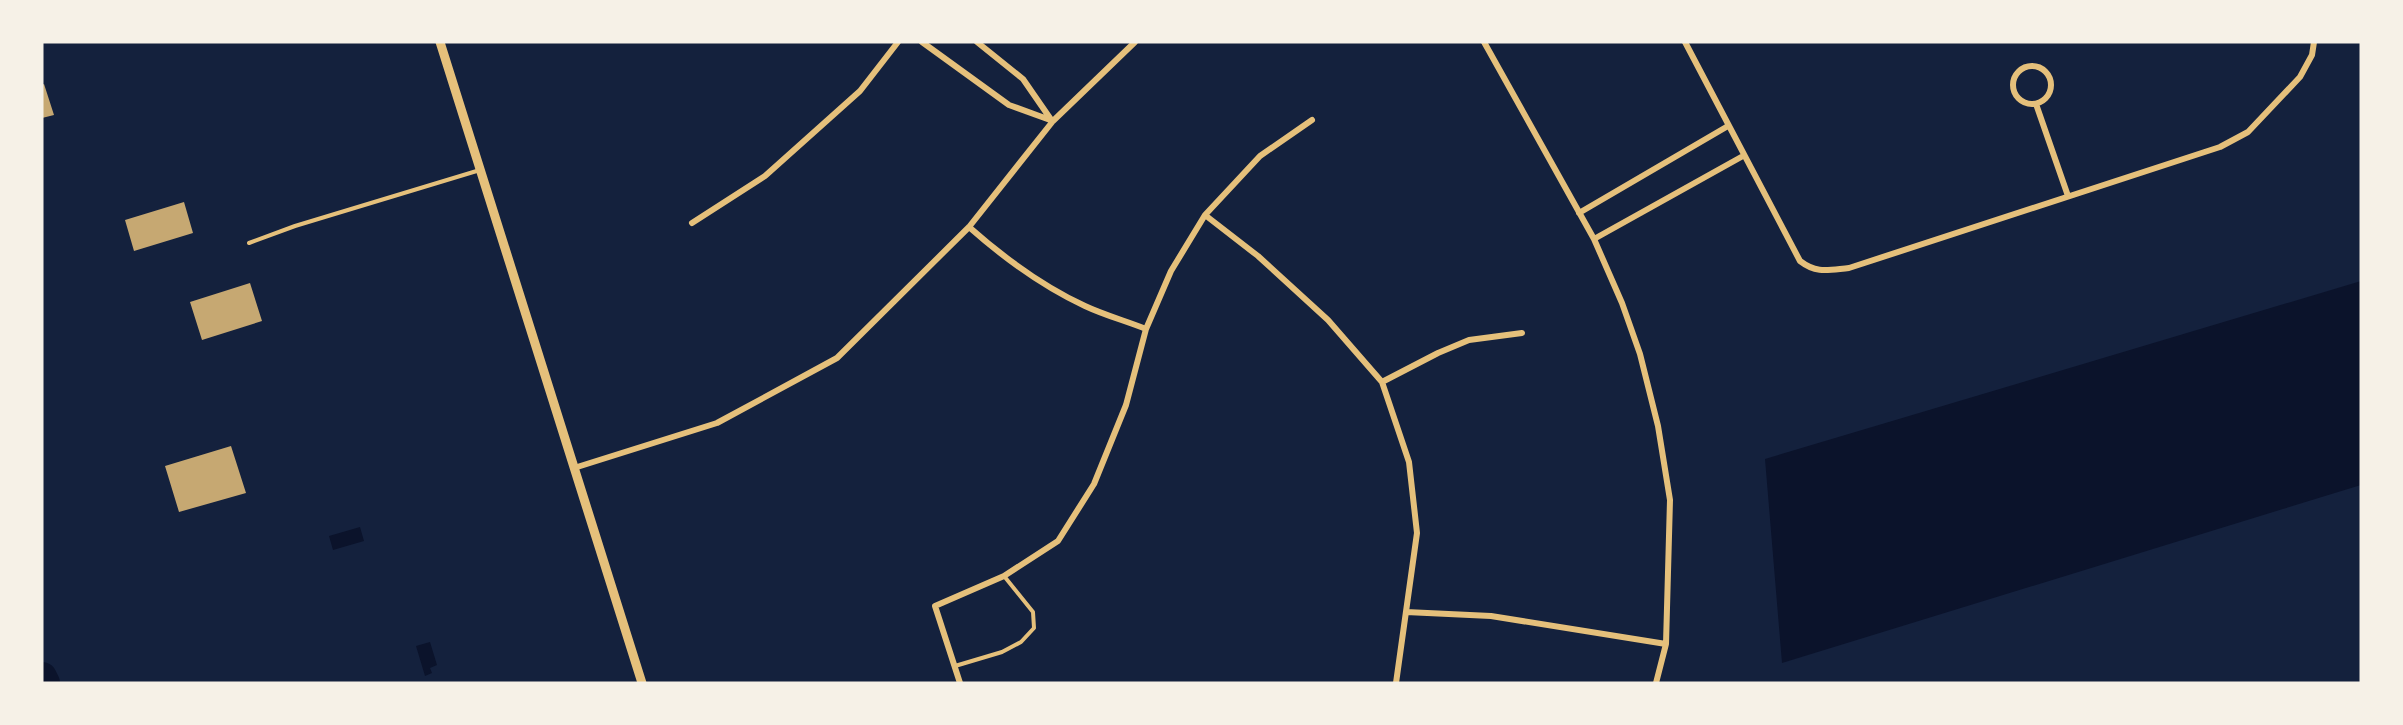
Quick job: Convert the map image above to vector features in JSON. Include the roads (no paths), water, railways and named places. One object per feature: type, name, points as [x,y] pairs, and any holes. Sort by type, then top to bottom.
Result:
[{"type":"street","points":[[440,42],[642,683]]},
{"type":"street","points":[[692,223],[765,176],[860,91],[898,42]]},
{"type":"street","points":[[922,42],[1009,105],[1053,121]]},
{"type":"street","points":[[977,42],[1023,79],[1053,121]]},
{"type":"street","points":[[574,468],[717,423],[837,358],[969,227],[1053,121],[1135,42]]},
{"type":"street","points":[[1484,42],[1594,239],[1622,303],[1640,354],[1658,426],[1670,500],[1666,644],[1656,683]]},
{"type":"street","points":[[1685,42],[1800,261],[1811,270],[1849,268],[2220,147],[2248,132],[2301,77],[2312,56],[2314,42]]},
{"type":"street","points":[[2030,65],[2047,73],[2051,85],[2047,97],[2036,104],[2019,99],[2013,88],[2015,75],[2030,65]]},
{"type":"street","points":[[2036,104],[2067,196]]},
{"type":"street","points":[[960,683],[935,606],[1004,576],[1058,541],[1094,484],[1126,405],[1146,329],[1171,271],[1205,215],[1260,156],[1312,120]]},
{"type":"street","points":[[1579,213],[1728,126]]},
{"type":"street","points":[[1594,239],[1743,156]]},
{"type":"street","points":[[1205,215],[1258,256],[1328,320],[1382,382],[1409,462],[1417,533],[1396,683]]},
{"type":"street","points":[[969,227],[1006,258],[1048,286],[1085,306],[1146,329]]},
{"type":"street","points":[[1382,382],[1437,353],[1469,340],[1522,333]]},
{"type":"street","points":[[1406,612],[1491,616],[1666,644]]},
{"type":"lane","points":[[249,243],[316,219],[480,170]]},
{"type":"lane","points":[[954,666],[1002,652],[1021,642],[1034,628],[1033,612],[1004,576]]},
{"type":"water","points":[[2361,281],[2361,485],[1782,663],[1765,459]]},
{"type":"water","points":[[360,527],[364,541],[333,550],[329,536]]},
{"type":"water","points":[[430,642],[437,665],[430,668],[432,673],[425,676],[416,646]]},
{"type":"waterway","points":[[42,677],[45,683]]}]
